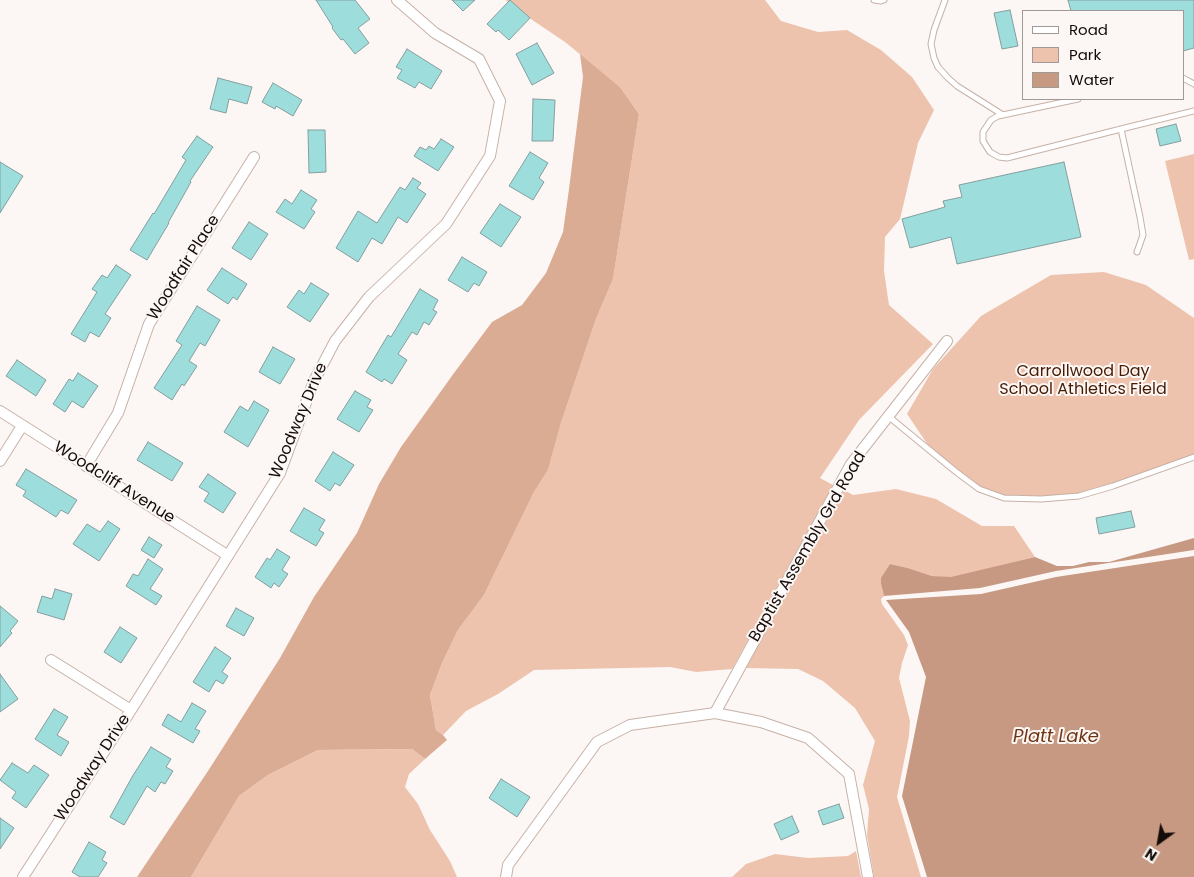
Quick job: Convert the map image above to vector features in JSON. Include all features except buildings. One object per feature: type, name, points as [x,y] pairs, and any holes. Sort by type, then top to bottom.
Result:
[{"type":"street","name":"Woodway Drive","points":[[23,877],[280,473],[314,380],[335,340],[370,297],[446,224],[490,156],[500,101],[479,59],[436,33],[397,0]]},
{"type":"street","name":"Woodfair Place","points":[[86,466],[118,413],[149,324],[254,156]]},
{"type":"street","name":"Baptist Assembly Grd Road","points":[[715,713],[851,464],[947,341]]},
{"type":"street","name":"Woodcliff Avenue","points":[[0,411],[227,555]]},
{"type":"street","points":[[0,461],[22,426]]},
{"type":"street","points":[[52,660],[130,710]]},
{"type":"street","points":[[506,877],[508,865],[598,742],[630,725],[715,713],[762,722],[808,738],[848,774],[868,877]]},
{"type":"lane","points":[[874,0],[884,0]]},
{"type":"lane","points":[[945,0],[931,44],[938,67],[958,86],[1004,115]]},
{"type":"lane","points":[[1073,100],[1004,115],[991,120],[983,132],[983,141],[990,152],[998,157],[1007,158],[1193,111]]},
{"type":"lane","points":[[1121,129],[1141,226],[1142,235],[1137,252]]},
{"type":"lane","points":[[888,416],[979,489],[1004,498],[1041,499],[1079,496],[1194,457]]},
{"type":"green space","points":[[506,0],[765,0],[781,21],[818,32],[847,30],[881,50],[912,77],[934,110],[918,143],[900,219],[885,237],[884,271],[889,305],[933,344],[859,420],[820,478],[833,485],[732,669],[696,672],[670,667],[534,670],[498,694],[466,711],[443,735],[436,730],[430,695],[442,663],[458,630],[484,595],[534,492],[548,470],[561,423],[596,319],[613,279],[639,114],[620,87],[565,42],[510,5]]},
{"type":"green space","points":[[1194,154],[1194,259],[1189,260],[1165,161]]},
{"type":"green space","name":"Carrollwood Day School Athletics Field","points":[[1104,272],[1146,285],[1194,318],[1194,457],[1076,498],[1008,498],[981,489],[928,445],[907,414],[933,369],[981,316],[1051,275]]},
{"type":"green space","points":[[896,489],[936,499],[982,526],[1014,526],[1035,557],[951,578],[932,576],[890,564],[881,584],[884,596],[881,599],[882,604],[904,635],[908,645],[899,678],[910,721],[909,736],[897,797],[921,877],[874,877],[867,835],[869,809],[863,785],[875,741],[855,708],[823,681],[798,669],[746,668],[844,490],[853,495]]},
{"type":"green space","points":[[412,749],[425,759],[409,774],[405,787],[418,804],[430,830],[450,861],[457,877],[191,877],[239,796],[268,775],[318,750]]},
{"type":"green space","points":[[856,851],[861,877],[732,877],[746,864],[775,854],[808,858],[848,856]]},
{"type":"shaded area","points":[[580,54],[620,87],[639,114],[613,279],[596,319],[561,423],[548,470],[534,492],[484,595],[458,630],[442,663],[430,695],[436,730],[447,740],[425,759],[412,749],[318,750],[268,775],[239,796],[191,877],[137,877],[208,771],[280,658],[314,597],[357,533],[379,484],[401,447],[492,322],[522,305],[546,273],[563,232],[583,77]]},
{"type":"water","points":[[1194,538],[1194,550],[1056,571],[980,588],[884,596],[881,584],[881,578],[890,564],[932,576],[951,577],[1035,557],[1057,566],[1073,566],[1089,562],[1109,562]]},
{"type":"water","name":"Platt Lake","points":[[1194,556],[1194,877],[927,877],[902,796],[926,677],[909,632],[886,600],[981,594],[1056,577]]}]
